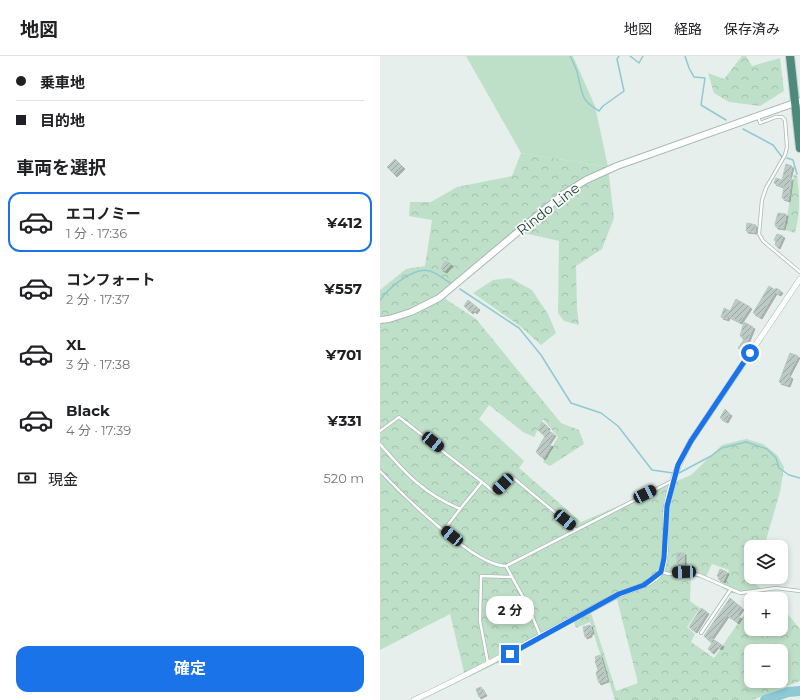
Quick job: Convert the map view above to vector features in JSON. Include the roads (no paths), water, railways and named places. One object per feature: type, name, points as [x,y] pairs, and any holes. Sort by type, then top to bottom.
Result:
[{"type":"highway","points":[[790,56],[797,102],[800,148]]},
{"type":"street","name":"Rindo Line","points":[[380,320],[389,319],[411,312],[439,298],[562,195],[586,180],[617,166],[797,102]]},
{"type":"street","points":[[414,700],[488,665],[619,594],[644,585],[661,572],[664,558],[666,512],[672,480],[678,465],[691,441],[800,279]]},
{"type":"lane","points":[[758,116],[760,123],[776,118],[782,118],[785,120],[787,147],[782,163],[764,193],[759,234],[763,241],[800,272]]},
{"type":"lane","points":[[380,431],[399,417],[495,493],[512,476],[575,529]]},
{"type":"lane","points":[[380,444],[407,474],[423,489],[460,509]]},
{"type":"lane","points":[[380,471],[405,497],[475,554],[496,565],[506,566],[672,480]]},
{"type":"lane","points":[[444,530],[482,482]]},
{"type":"lane","points":[[506,566],[534,618],[541,637]]},
{"type":"lane","points":[[661,572],[684,572],[699,575],[744,593],[776,588],[800,591]]},
{"type":"lane","points":[[488,665],[480,621],[481,576],[512,577]]},
{"type":"lane","points":[[701,633],[731,589]]},
{"type":"waterway","points":[[570,56],[577,71],[584,97],[589,104],[599,111],[603,106],[624,91],[617,59],[619,56]]},
{"type":"waterway","points":[[630,56],[639,63],[643,56]]},
{"type":"waterway","points":[[685,56],[694,77],[705,78],[701,105],[726,120]]},
{"type":"waterway","points":[[743,129],[773,145],[782,157]]},
{"type":"waterway","points":[[787,158],[793,160],[797,174]]},
{"type":"waterway","points":[[380,300],[402,279],[424,270],[430,271],[452,284]]},
{"type":"waterway","points":[[460,289],[519,328],[541,355],[571,403],[601,413],[618,426],[652,470],[673,473]]},
{"type":"waterway","points":[[679,473],[711,456],[722,448],[746,442],[767,449],[776,458],[779,468],[789,475],[800,478]]},
{"type":"waterway","points":[[765,700],[788,692],[800,691]]}]
